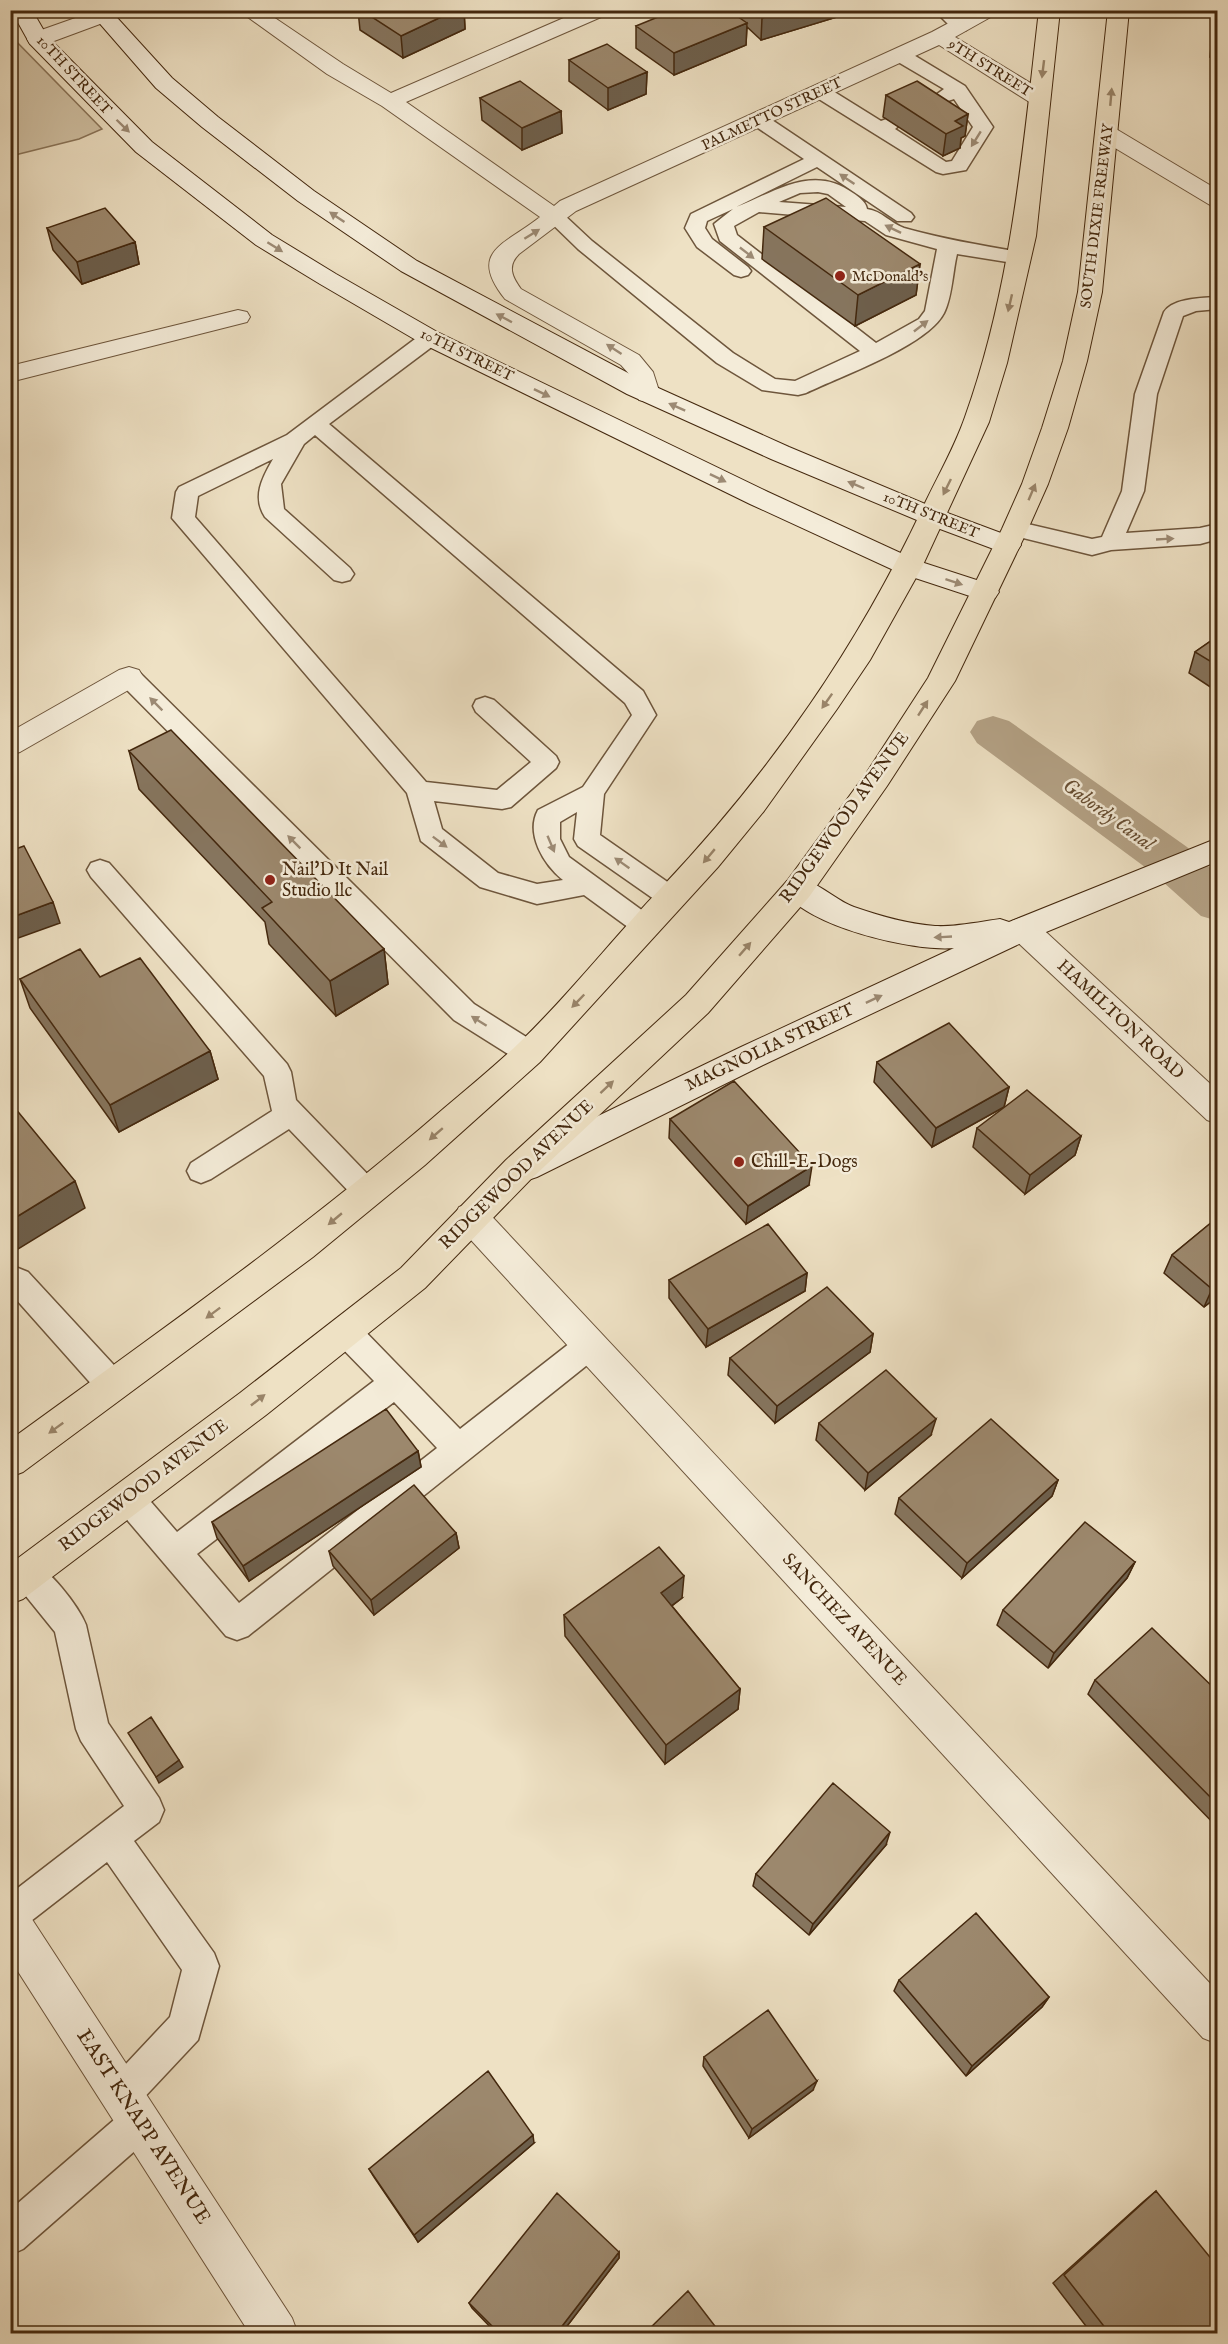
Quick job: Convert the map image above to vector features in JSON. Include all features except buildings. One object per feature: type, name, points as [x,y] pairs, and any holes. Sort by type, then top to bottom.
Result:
[{"type":"main road","points":[[10,1461],[301,1247],[529,1053],[610,967],[670,897],[697,871],[754,802],[827,702],[860,653],[909,567],[976,422],[995,363],[1020,258],[1050,10]]},
{"type":"main road","name":"SOUTH DIXIE FREEWAY","points":[[941,681],[1035,484],[1075,361],[1090,292],[1119,10]]},
{"type":"main road","name":"RIDGEWOOD AVENUE","points":[[19,1580],[413,1278],[518,1170],[697,1004],[798,889],[877,779],[941,681]]},
{"type":"street","name":"10TH STREET","points":[[21,10],[38,39],[144,147],[264,240],[327,279],[430,338],[759,498],[909,567],[985,592]]},
{"type":"street","points":[[248,10],[334,69],[390,101],[555,217]]},
{"type":"street","points":[[390,101],[601,10]]},
{"type":"street","name":"PALMETTO STREET","points":[[648,393],[641,372],[630,360],[513,294],[500,276],[500,262],[511,246],[537,231],[568,206],[940,37],[989,10]]},
{"type":"street","name":"10TH STREET","points":[[107,12],[164,83],[210,122],[306,196],[409,266],[648,393],[780,453],[933,518],[1011,537]]},
{"type":"street","points":[[38,39],[107,12]]},
{"type":"street","name":"9TH STREET","points":[[940,37],[1039,98]]},
{"type":"street","points":[[1108,134],[1218,200]]},
{"type":"street","points":[[10,374],[238,317]]},
{"type":"street","points":[[10,745],[129,677]]},
{"type":"street","name":"MAGNOLIA STREET","points":[[518,1170],[752,1056],[1023,929],[1218,849]]},
{"type":"street","name":"MAGNOLIA STREET","points":[[798,889],[829,910],[880,928],[936,938],[1023,929]]},
{"type":"street","name":"HAMILTON ROAD","points":[[1023,929],[1218,1111]]},
{"type":"street","name":"SANCHEZ AVENUE","points":[[471,1217],[1218,2023]]},
{"type":"street","name":"EAST KNAPP AVENUE","points":[[10,1922],[276,2334]]},
{"type":"lane","points":[[943,10],[960,26]]},
{"type":"lane","points":[[820,92],[886,126],[943,168],[959,166],[983,127],[958,90],[900,55]]},
{"type":"lane","points":[[922,108],[958,90]]},
{"type":"lane","points":[[759,120],[948,246]]},
{"type":"lane","points":[[818,159],[698,218],[694,228],[704,243],[819,330],[872,353]]},
{"type":"lane","points":[[872,353],[727,237],[724,224],[741,212],[757,206],[870,215],[893,231],[948,246],[1020,258]]},
{"type":"lane","points":[[555,217],[585,246],[725,358],[770,385],[798,388],[903,339],[926,324],[935,311],[945,272],[948,246]]},
{"type":"lane","points":[[1111,542],[1133,491],[1146,394],[1174,312],[1193,305],[1218,303]]},
{"type":"lane","points":[[430,338],[295,440],[187,492],[183,518],[419,790],[430,834],[489,880],[537,894],[587,885]]},
{"type":"lane","points":[[315,424],[634,697],[644,715],[592,793],[587,839],[670,897]]},
{"type":"lane","points":[[295,440],[270,484],[273,513],[342,574]]},
{"type":"lane","points":[[1011,537],[1092,547],[1111,542],[1200,537],[1218,531]]},
{"type":"lane","points":[[129,677],[464,1012],[529,1053]]},
{"type":"lane","points":[[419,790],[502,800],[546,762],[485,706]]},
{"type":"lane","points":[[592,793],[547,817],[546,839],[560,864],[645,926]]},
{"type":"lane","points":[[100,870],[277,1072],[283,1105],[367,1192]]},
{"type":"lane","points":[[201,1171],[291,1113]]},
{"type":"lane","points":[[10,1286],[18,1281],[113,1386]]},
{"type":"lane","points":[[345,1331],[459,1449]]},
{"type":"lane","points":[[128,1498],[237,1625],[590,1345]]},
{"type":"lane","points":[[175,1552],[395,1383]]},
{"type":"lane","points":[[10,1916],[147,1810],[93,1729],[70,1625],[19,1580]]},
{"type":"lane","points":[[10,2236],[131,2108],[185,2026],[201,1966],[111,1838]]},
{"type":"shaded area","points":[[11,27],[16,36],[13,38],[102,129],[79,139],[11,156]]},
{"type":"waterway","name":"Gabordy Canal","points":[[993,732],[1170,860],[1218,903]]},
{"type":"place","name":"McDonald's","points":[[840,276]]},
{"type":"place","name":"Nail'D It Nail Studio llc","points":[[270,880]]},
{"type":"place","name":"Chill-E-Dogs","points":[[739,1162]]}]
